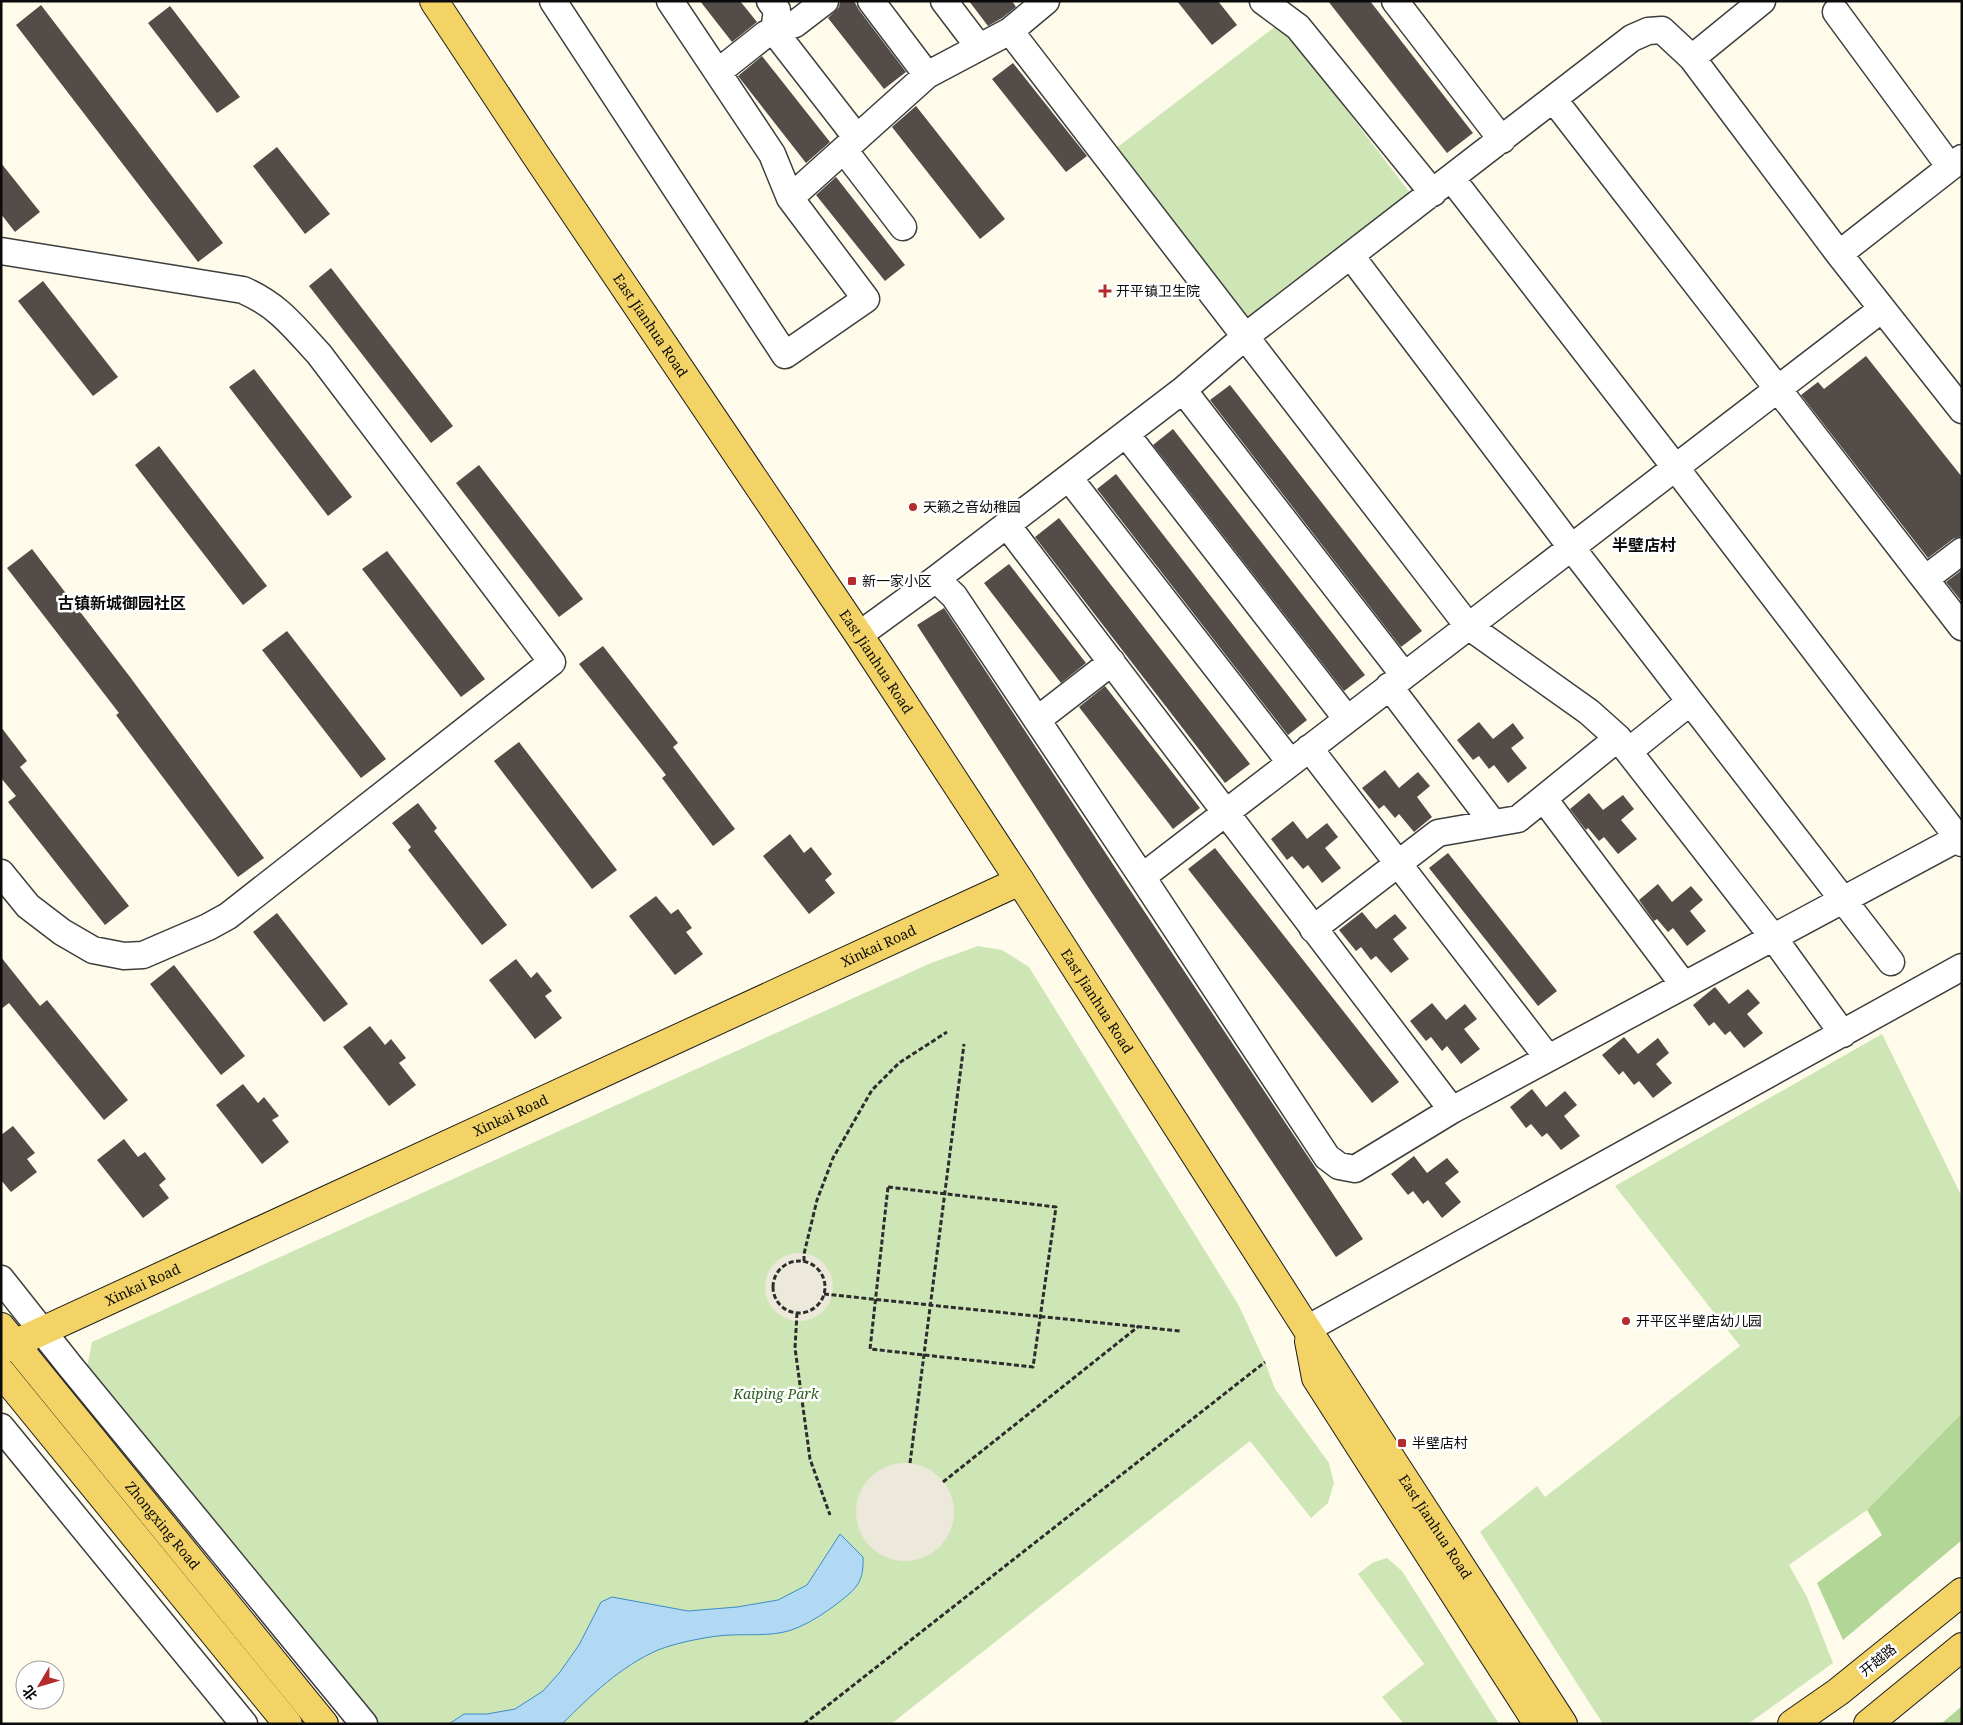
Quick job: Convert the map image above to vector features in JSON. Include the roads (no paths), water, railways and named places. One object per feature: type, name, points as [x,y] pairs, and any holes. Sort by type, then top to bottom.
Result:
[{"type":"main road","name":"East Jianhua Road","points":[[434,1],[859,635],[1020,880],[1307,1329],[1563,1724]]},
{"type":"main road","name":"Xinkai Road","points":[[6,1340],[42,1331],[1020,880]]},
{"type":"main road","name":"East Jianhua Road","points":[[1307,1329],[1316,1378],[1538,1724]]},
{"type":"main road","name":"Zhongxing Road","points":[[6,1340],[324,1724]]},
{"type":"main road","name":"Zhongxing Road","points":[[1,1372],[288,1724]]},
{"type":"main road","name":"开越路","points":[[1792,1724],[1838,1692],[1962,1592]]},
{"type":"main road","points":[[1868,1724],[1962,1647]]},
{"type":"street","points":[[553,1],[785,355],[866,299],[790,198],[772,154],[670,1]]},
{"type":"street","points":[[770,1],[777,10],[774,31],[903,227]]},
{"type":"street","points":[[718,72],[766,34],[795,24],[825,1]]},
{"type":"street","points":[[871,1],[927,75]]},
{"type":"street","points":[[944,1],[979,47]]},
{"type":"street","points":[[790,198],[927,75],[1010,31],[1046,1]]},
{"type":"street","points":[[936,579],[954,596],[1327,1157],[1339,1166],[1354,1169],[1452,1110],[1683,984],[1960,839],[1675,467],[1442,186],[1298,27],[1263,1]]},
{"type":"street","points":[[1395,1],[1502,140]]},
{"type":"street","points":[[1692,58],[1762,1]]},
{"type":"street","points":[[1837,5],[1956,162],[1839,254]]},
{"type":"street","points":[[859,635],[936,579],[1184,390],[1246,336],[1632,38],[1648,31],[1662,30],[1692,58],[1839,254],[1962,410]]},
{"type":"street","points":[[1010,31],[1468,626],[1589,712],[1624,744],[1773,937],[1843,1034]]},
{"type":"street","points":[[1554,100],[1962,627]]},
{"type":"street","points":[[1,251],[243,290],[262,298],[278,310],[319,354],[552,662],[228,916],[208,928],[143,955],[124,956],[94,950],[62,932],[28,906],[1,873]]},
{"type":"street","points":[[1351,256],[1571,547],[1891,962]]},
{"type":"street","points":[[1142,877],[1882,309]]},
{"type":"street","points":[[1184,390],[1397,680],[1493,824]]},
{"type":"street","points":[[1126,434],[1347,719]]},
{"type":"street","points":[[1069,478],[1299,755],[1399,864],[1548,1058]]},
{"type":"street","points":[[1007,525],[1452,1110]]},
{"type":"street","points":[[1925,579],[1962,551]]},
{"type":"street","points":[[1037,720],[1112,662]]},
{"type":"street","points":[[1313,929],[1438,834],[1518,819],[1624,744],[1690,702]]},
{"type":"street","points":[[1544,799],[1683,984]]},
{"type":"street","points":[[1307,1329],[1962,967]]},
{"type":"street","points":[[1,1279],[364,1724]]},
{"type":"street","points":[[1,1428],[244,1724]]},
{"type":"water","points":[[840,1534],[863,1557],[861,1579],[845,1598],[804,1625],[783,1632],[715,1636],[665,1647],[631,1664],[595,1692],[562,1724],[449,1724],[464,1714],[487,1714],[515,1709],[543,1691],[560,1672],[579,1645],[601,1602],[612,1597],[688,1611],[737,1607],[778,1600],[807,1585]]},
{"type":"place","name":"开平镇卫生院","points":[[1105,291]]},
{"type":"place","name":"天籁之音幼稚园","points":[[913,507]]},
{"type":"place","name":"新一家小区","points":[[852,581]]},
{"type":"place","name":"开平区半壁店幼儿园","points":[[1626,1321]]},
{"type":"place","name":"半壁店村","points":[[1402,1443]]},
{"type":"district","name":"半壁店村","points":[[1644,545]]},
{"type":"district","name":"古镇新城御园社区","points":[[122,603]]},
{"type":"park label","name":"Kaiping Park","points":[[776,1394]]}]
